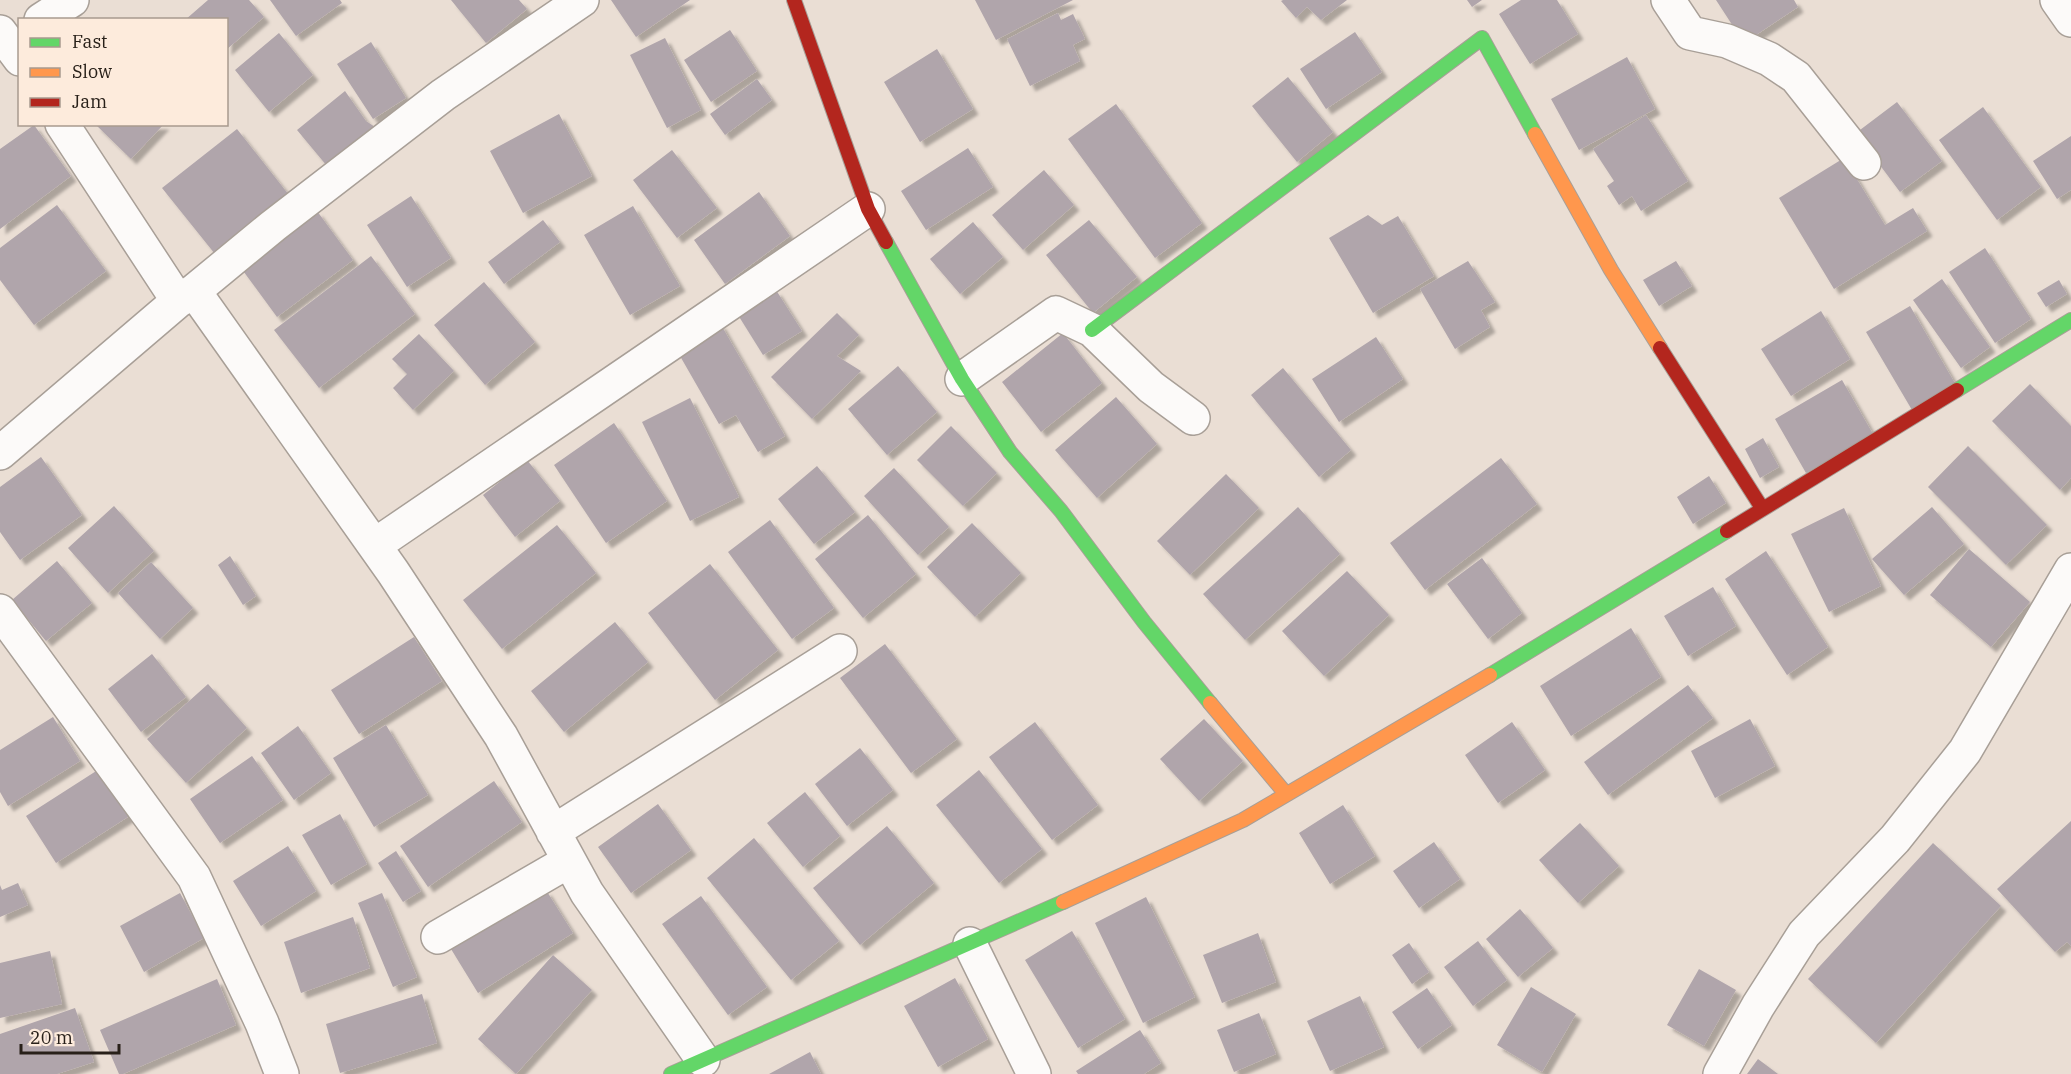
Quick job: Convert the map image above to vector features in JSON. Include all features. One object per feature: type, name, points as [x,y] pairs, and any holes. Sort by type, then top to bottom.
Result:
[{"type":"street","points":[[44,18],[72,0]]},
{"type":"street","points":[[0,453],[273,226],[443,95],[582,0]]},
{"type":"street","points":[[794,0],[868,209],[962,379],[1010,452],[1061,511],[1144,622],[1286,794]]},
{"type":"street","points":[[1668,0],[1690,33],[1727,41],[1769,59],[1796,77],[1864,163]]},
{"type":"street","points":[[2057,0],[2071,20]]},
{"type":"street","points":[[1092,330],[1482,38],[1611,270],[1762,508]]},
{"type":"street","points":[[63,126],[186,296],[375,545],[501,736],[586,893],[703,1060]]},
{"type":"street","points":[[375,545],[868,209]]},
{"type":"street","points":[[962,379],[1056,314],[1092,330],[1151,387],[1193,418]]},
{"type":"street","points":[[671,1074],[970,944],[1243,820],[1536,648],[2071,320]]},
{"type":"street","points":[[1720,1074],[1758,1006],[1804,934],[1895,838],[1965,751],[2071,570]]},
{"type":"street","points":[[0,611],[194,877],[262,1023],[282,1074]]},
{"type":"street","points":[[553,832],[840,651]]},
{"type":"street","points":[[438,937],[569,861]]},
{"type":"street","points":[[970,944],[1034,1074]]},
{"type":"building","points":[[208,0],[249,0],[264,17],[228,48],[228,18],[187,18]]},
{"type":"building","points":[[270,0],[340,0],[342,3],[296,36]]},
{"type":"building","points":[[451,0],[519,0],[527,9],[486,43]]},
{"type":"building","points":[[611,0],[690,0],[636,37]]},
{"type":"building","points":[[975,0],[1073,0],[996,40]]},
{"type":"building","points":[[1347,0],[1321,20],[1307,7],[1296,18],[1281,1]]},
{"type":"building","points":[[1467,0],[1482,0],[1472,7]]},
{"type":"building","points":[[1521,0],[1557,0],[1578,34],[1530,64],[1499,14]]},
{"type":"building","points":[[1716,0],[1794,0],[1798,7],[1744,43]]},
{"type":"building","points":[[1058,13],[1061,20],[1073,14],[1085,39],[1073,45],[1080,61],[1030,86],[1007,39]]},
{"type":"building","points":[[730,30],[757,71],[711,102],[684,60]]},
{"type":"building","points":[[1355,32],[1382,72],[1326,109],[1300,69]]},
{"type":"building","points":[[279,33],[313,75],[269,112],[235,70]]},
{"type":"building","points":[[665,38],[701,110],[667,128],[630,55]]},
{"type":"building","points":[[371,42],[406,98],[373,119],[337,64]]},
{"type":"building","points":[[937,49],[973,109],[920,142],[884,82]]},
{"type":"building","points":[[1627,57],[1655,109],[1579,150],[1551,99]]},
{"type":"building","points":[[1288,77],[1333,132],[1297,162],[1252,106]]},
{"type":"building","points":[[757,79],[772,100],[725,135],[710,114]]},
{"type":"building","points":[[345,91],[366,121],[375,127],[327,166],[297,130]]},
{"type":"building","points":[[1897,102],[1942,161],[1900,192],[1856,133]]},
{"type":"building","points":[[1116,104],[1202,223],[1155,258],[1068,139]]},
{"type":"building","points":[[1983,107],[2041,187],[1997,220],[1939,140]]},
{"type":"building","points":[[559,114],[592,176],[523,213],[490,151]]},
{"type":"building","points":[[1646,115],[1688,181],[1641,211],[1632,196],[1619,205],[1607,186],[1614,181],[1593,149]]},
{"type":"building","points":[[35,126],[71,176],[0,229],[0,149]]},
{"type":"building","points":[[97,126],[162,126],[131,159]]},
{"type":"building","points":[[237,129],[289,195],[215,254],[162,188]]},
{"type":"building","points":[[2071,136],[2071,190],[2057,199],[2033,161]]},
{"type":"building","points":[[968,148],[993,187],[926,230],[901,191]]},
{"type":"building","points":[[672,150],[717,208],[677,238],[633,180]]},
{"type":"building","points":[[1844,158],[1885,225],[1913,208],[1927,231],[1834,289],[1779,198]]},
{"type":"building","points":[[1044,170],[1074,205],[1023,250],[992,215]]},
{"type":"building","points":[[759,192],[790,236],[725,284],[694,240]]},
{"type":"building","points":[[411,196],[451,258],[407,287],[367,225]]},
{"type":"building","points":[[57,205],[106,271],[34,325],[0,280],[0,248]]},
{"type":"building","points":[[633,206],[680,286],[630,315],[584,235]]},
{"type":"building","points":[[317,211],[353,260],[277,317],[241,268]]},
{"type":"building","points":[[1368,215],[1382,225],[1398,216],[1434,276],[1373,313],[1329,238]]},
{"type":"building","points":[[543,220],[560,242],[504,284],[488,262]]},
{"type":"building","points":[[1089,220],[1137,277],[1093,313],[1046,255]]},
{"type":"building","points":[[973,222],[1003,257],[960,294],[930,259]]},
{"type":"building","points":[[1985,248],[2031,319],[1995,343],[1949,272]]},
{"type":"building","points":[[371,256],[415,314],[319,388],[274,330]]},
{"type":"building","points":[[1468,261],[1495,302],[1481,310],[1490,327],[1455,349],[1420,289]]},
{"type":"building","points":[[1676,261],[1692,286],[1659,306],[1643,280]]},
{"type":"building","points":[[1942,279],[1990,347],[1961,368],[1913,300]]},
{"type":"building","points":[[2059,280],[2067,294],[2046,307],[2037,293]]},
{"type":"building","points":[[484,282],[535,342],[485,385],[434,325]]},
{"type":"building","points":[[776,290],[802,331],[763,355],[738,315]]},
{"type":"building","points":[[1910,306],[1956,385],[1912,410],[1866,332]]},
{"type":"building","points":[[1821,311],[1850,359],[1791,396],[1761,349]]},
{"type":"building","points":[[837,313],[859,335],[837,356],[861,371],[812,419],[771,377]]},
{"type":"building","points":[[720,323],[785,436],[758,452],[736,415],[719,424],[676,349]]},
{"type":"building","points":[[1063,333],[1102,383],[1041,432],[1002,382]]},
{"type":"building","points":[[419,334],[454,371],[413,410],[393,388],[407,374],[392,359]]},
{"type":"building","points":[[1376,337],[1403,379],[1339,422],[1312,379]]},
{"type":"building","points":[[898,366],[937,412],[887,455],[848,409]]},
{"type":"building","points":[[1283,368],[1351,450],[1319,477],[1251,395]]},
{"type":"building","points":[[1842,380],[1873,434],[1806,473],[1775,419]]},
{"type":"building","points":[[2030,384],[2071,426],[2071,478],[2060,490],[1992,421]]},
{"type":"building","points":[[1116,397],[1157,444],[1097,498],[1055,450]]},
{"type":"building","points":[[690,398],[739,497],[690,521],[642,422]]},
{"type":"building","points":[[614,423],[667,501],[606,543],[554,465]]},
{"type":"building","points":[[951,426],[997,473],[963,506],[917,460]]},
{"type":"building","points":[[1763,438],[1779,467],[1760,478],[1745,449]]},
{"type":"building","points":[[1968,446],[2047,525],[2006,565],[1928,487]]},
{"type":"building","points":[[41,457],[82,515],[20,560],[0,532],[0,487]]},
{"type":"building","points":[[1501,458],[1537,504],[1425,590],[1390,543]]},
{"type":"building","points":[[527,460],[560,501],[515,537],[483,495]]},
{"type":"building","points":[[817,466],[855,512],[814,544],[778,499]]},
{"type":"building","points":[[894,468],[949,527],[918,555],[864,496]]},
{"type":"building","points":[[1226,474],[1259,508],[1190,575],[1157,541]]},
{"type":"building","points":[[1709,476],[1726,503],[1693,524],[1677,497]]},
{"type":"building","points":[[114,506],[154,551],[108,593],[68,548]]},
{"type":"building","points":[[1298,507],[1340,554],[1245,640],[1203,594]]},
{"type":"building","points":[[1932,507],[1964,544],[1904,595],[1872,559]]},
{"type":"building","points":[[1844,508],[1881,586],[1829,612],[1791,534]]},
{"type":"building","points":[[868,515],[916,574],[863,618],[815,559]]},
{"type":"building","points":[[770,520],[834,608],[792,639],[728,552]]},
{"type":"building","points":[[972,523],[1021,573],[975,617],[927,567]]},
{"type":"building","points":[[557,525],[596,573],[502,649],[463,600]]},
{"type":"building","points":[[1969,549],[2030,602],[1991,647],[1930,595]]},
{"type":"building","points":[[1766,551],[1828,647],[1787,675],[1725,579]]},
{"type":"building","points":[[230,556],[256,596],[243,605],[218,565]]},
{"type":"building","points":[[1482,558],[1522,613],[1488,639],[1447,584]]},
{"type":"building","points":[[57,561],[92,603],[46,641],[12,600]]},
{"type":"building","points":[[151,562],[193,608],[160,639],[118,593]]},
{"type":"building","points":[[710,564],[778,650],[715,700],[648,613]]},
{"type":"building","points":[[1347,571],[1389,615],[1324,676],[1282,631]]},
{"type":"building","points":[[1713,587],[1736,626],[1688,656],[1664,616]]},
{"type":"building","points":[[615,622],[648,662],[564,732],[531,691]]},
{"type":"building","points":[[1631,628],[1661,677],[1571,736],[1540,686]]},
{"type":"building","points":[[414,637],[442,681],[359,734],[331,690]]},
{"type":"building","points":[[885,644],[957,739],[911,773],[840,678]]},
{"type":"building","points":[[152,654],[186,697],[141,732],[108,689]]},
{"type":"building","points":[[208,684],[247,728],[186,783],[147,739]]},
{"type":"building","points":[[1688,685],[1713,718],[1608,795],[1584,762]]},
{"type":"building","points":[[53,717],[80,761],[8,806],[0,792],[0,750]]},
{"type":"building","points":[[1204,719],[1243,761],[1199,801],[1160,759]]},
{"type":"building","points":[[1750,719],[1775,766],[1715,798],[1691,751]]},
{"type":"building","points":[[1035,722],[1098,805],[1052,840],[989,757]]},
{"type":"building","points":[[1512,722],[1545,770],[1498,803],[1465,755]]},
{"type":"building","points":[[386,725],[428,795],[374,827],[333,758]]},
{"type":"building","points":[[298,726],[331,773],[294,800],[261,753]]},
{"type":"building","points":[[860,748],[893,790],[847,826],[815,784]]},
{"type":"building","points":[[252,756],[283,800],[220,843],[190,799]]},
{"type":"building","points":[[104,766],[134,813],[56,863],[26,816]]},
{"type":"building","points":[[979,770],[1042,849],[999,883],[936,805]]},
{"type":"building","points":[[494,781],[522,822],[428,887],[400,846]]},
{"type":"building","points":[[805,792],[840,836],[803,867],[767,823]]},
{"type":"building","points":[[658,804],[691,850],[631,893],[598,847]]},
{"type":"building","points":[[1343,805],[1375,856],[1330,884],[1299,833]]},
{"type":"building","points":[[340,814],[367,864],[331,885],[302,835]]},
{"type":"building","points":[[2071,821],[2071,946],[2067,942],[2055,952],[1997,889]]},
{"type":"building","points":[[1580,823],[1619,866],[1578,903],[1539,860]]},
{"type":"building","points":[[887,826],[934,883],[860,945],[813,888]]},
{"type":"building","points":[[754,838],[839,941],[791,980],[707,878]]},
{"type":"building","points":[[1434,842],[1460,879],[1419,908],[1393,871]]},
{"type":"building","points":[[1933,843],[2001,906],[1876,1043],[1808,979]]},
{"type":"building","points":[[288,846],[316,891],[261,926],[233,881]]},
{"type":"building","points":[[396,851],[421,891],[403,902],[378,863]]},
{"type":"building","points":[[18,883],[28,905],[0,917],[0,885],[2,890]]},
{"type":"building","points":[[546,890],[573,933],[478,993],[451,949]]},
{"type":"building","points":[[180,893],[204,938],[144,972],[120,926]]},
{"type":"building","points":[[382,893],[417,977],[393,987],[358,903]]},
{"type":"building","points":[[701,896],[767,987],[728,1015],[662,924]]},
{"type":"building","points":[[1146,897],[1195,997],[1143,1023],[1095,923]]},
{"type":"building","points":[[1520,909],[1553,948],[1518,977],[1486,939]]},
{"type":"building","points":[[353,917],[370,968],[301,993],[284,942]]},
{"type":"building","points":[[1072,931],[1125,1019],[1078,1048],[1025,960]]},
{"type":"building","points":[[1258,933],[1276,982],[1222,1003],[1203,955]]},
{"type":"building","points":[[1478,941],[1507,980],[1473,1006],[1444,967]]},
{"type":"building","points":[[1409,943],[1429,972],[1412,984],[1392,955]]},
{"type":"building","points":[[50,951],[62,1004],[0,1018],[0,963]]},
{"type":"building","points":[[553,955],[592,990],[516,1074],[478,1039]]},
{"type":"building","points":[[1699,969],[1736,990],[1704,1046],[1667,1025]]},
{"type":"building","points":[[955,978],[988,1039],[938,1067],[904,1006]]},
{"type":"building","points":[[217,979],[236,1025],[119,1074],[100,1030]]},
{"type":"building","points":[[1531,987],[1576,1014],[1542,1072],[1497,1045]]},
{"type":"building","points":[[1427,988],[1452,1025],[1418,1049],[1392,1012]]},
{"type":"building","points":[[422,994],[437,1043],[340,1073],[326,1024]]},
{"type":"building","points":[[1360,996],[1384,1047],[1330,1071],[1307,1021]]},
{"type":"building","points":[[75,1008],[94,1062],[57,1074],[0,1074],[0,1034]]},
{"type":"building","points":[[1259,1013],[1276,1054],[1234,1072],[1217,1030]]},
{"type":"building","points":[[1140,1030],[1161,1063],[1144,1074],[1078,1074],[1076,1071]]},
{"type":"building","points":[[810,1052],[821,1074],[769,1074]]},
{"type":"building","points":[[1758,1059],[1778,1074],[1747,1074]]},
{"type":"traffic: fast","points":[[1092,330],[1482,38],[1535,134]]},
{"type":"traffic: fast","points":[[886,242],[962,379],[1010,452],[1061,511],[1144,622],[1210,703]]},
{"type":"traffic: fast","points":[[1957,390],[2071,320]]},
{"type":"traffic: fast","points":[[1490,675],[1727,531]]},
{"type":"traffic: fast","points":[[671,1074],[1063,902]]},
{"type":"traffic: slow","points":[[1535,134],[1611,270],[1660,348]]},
{"type":"traffic: slow","points":[[1063,902],[1243,820],[1490,675]]},
{"type":"traffic: slow","points":[[1210,703],[1286,794]]},
{"type":"traffic: jam","points":[[794,0],[868,209],[886,242]]},
{"type":"traffic: jam","points":[[1660,348],[1762,508]]},
{"type":"traffic: jam","points":[[1727,531],[1957,390]]}]
